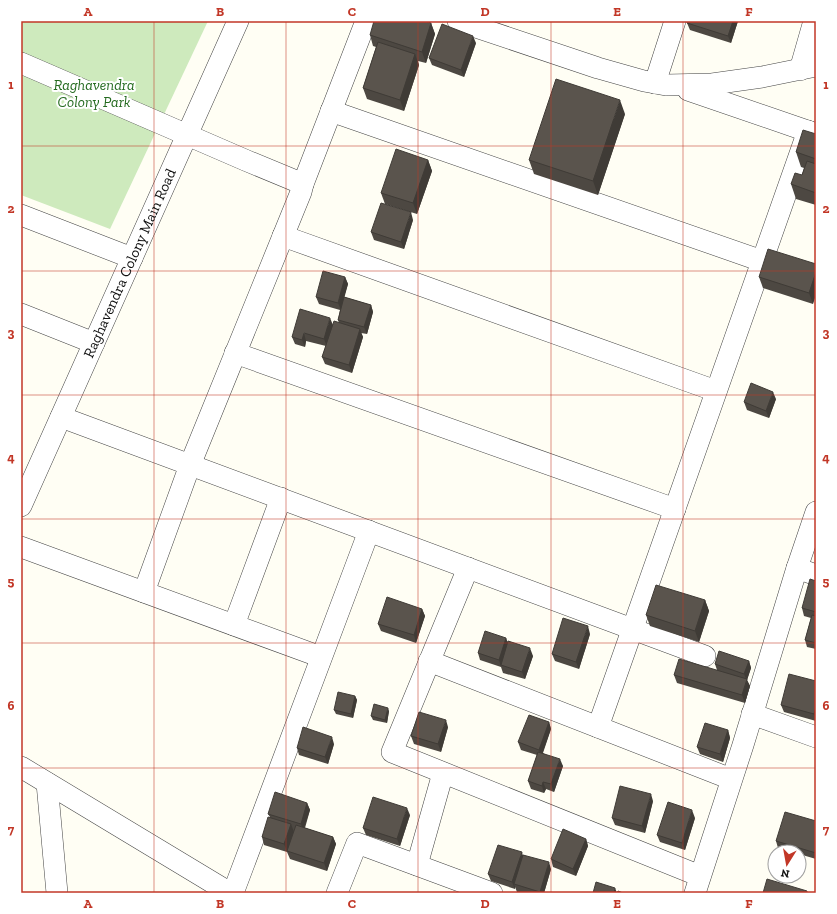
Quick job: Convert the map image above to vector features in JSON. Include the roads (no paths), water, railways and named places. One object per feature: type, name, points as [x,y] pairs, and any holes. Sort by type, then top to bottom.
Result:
[{"type":"street","name":"Raghavendra Colony Main Road","points":[[21,506],[238,21]]},
{"type":"street","points":[[144,592],[190,465],[301,192],[366,21]]},
{"type":"street","points":[[458,21],[598,68],[644,81],[665,84],[712,84],[762,77],[808,68],[814,21]]},
{"type":"street","points":[[665,84],[675,21]]},
{"type":"street","points":[[21,63],[303,184]]},
{"type":"street","points":[[598,727],[762,261],[812,132],[665,84]]},
{"type":"street","points":[[331,111],[762,261]]},
{"type":"street","points":[[21,215],[132,258]]},
{"type":"street","points":[[283,236],[716,391]]},
{"type":"street","points":[[21,314],[94,343]]},
{"type":"street","points":[[235,353],[675,509]]},
{"type":"street","points":[[61,417],[705,656]]},
{"type":"street","points":[[234,625],[281,498]]},
{"type":"street","points":[[468,568],[392,752],[697,885],[752,714],[806,572],[816,512]]},
{"type":"street","points":[[21,767],[231,893],[369,531]]},
{"type":"street","points":[[21,547],[321,658]]},
{"type":"street","points":[[429,661],[731,779]]},
{"type":"street","points":[[752,714],[816,737]]},
{"type":"street","points":[[417,865],[443,773]]},
{"type":"street","points":[[47,782],[56,893]]},
{"type":"street","points":[[337,893],[358,843],[492,893]]},
{"type":"park label","name":"Raghavendra Colony Park","points":[[94,94]]}]
